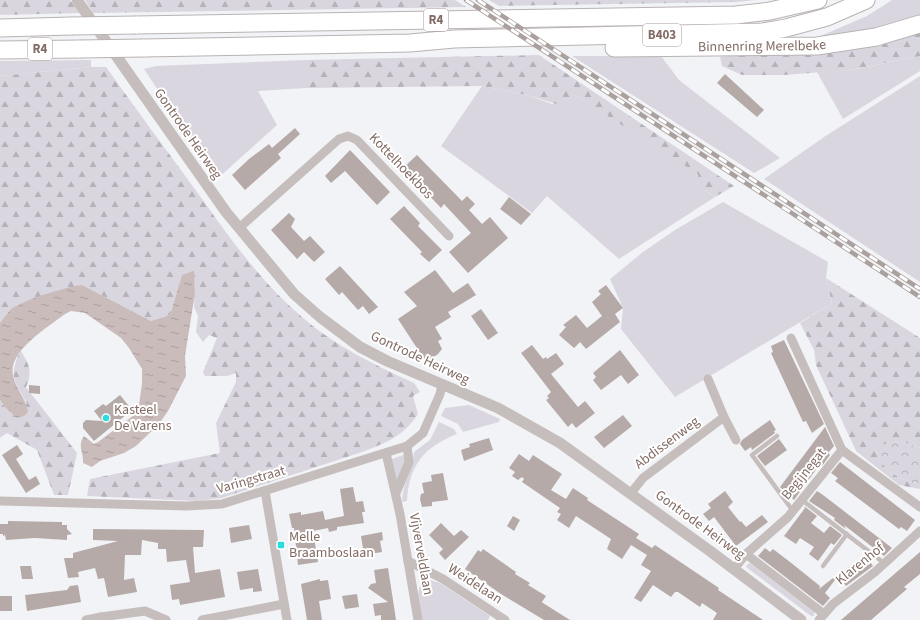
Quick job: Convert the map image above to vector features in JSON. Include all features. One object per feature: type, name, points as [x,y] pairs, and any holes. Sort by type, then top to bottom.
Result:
[{"type":"highway","name":"R4","points":[[0,28],[736,15],[770,12],[818,0]]},
{"type":"highway","name":"B403","points":[[410,43],[454,39],[730,34],[762,32],[786,28],[827,17],[866,0]]},
{"type":"highway","name":"Binnenring Merelbeke","points":[[410,43],[463,47],[817,46],[876,37],[920,24]]},
{"type":"highway","name":"R4","points":[[0,50],[410,43]]},
{"type":"street","name":"Gontrode Heirweg","points":[[77,0],[202,181],[294,294],[325,322],[360,347],[387,361],[498,408],[568,449],[734,569],[801,620]]},
{"type":"street","name":"Kottelhoekbos","points":[[239,228],[339,139],[348,136],[357,140],[449,236]]},
{"type":"street","name":"Begijnegat","points":[[734,569],[746,554],[793,511],[842,450],[791,338]]},
{"type":"street","points":[[708,380],[736,440]]},
{"type":"street","name":"Varingstraat","points":[[0,501],[205,506],[222,504],[407,446],[423,433],[440,394],[442,385]]},
{"type":"street","name":"Abdissenweg","points":[[630,493],[643,478],[724,417]]},
{"type":"street","points":[[396,493],[409,462],[407,446]]},
{"type":"street","points":[[842,450],[920,507]]},
{"type":"street","name":"Vijverveldlaan","points":[[386,453],[396,493],[418,620]]},
{"type":"street","points":[[265,491],[287,620]]},
{"type":"street","name":"Klarenhof","points":[[822,617],[833,604],[884,564],[920,531]]},
{"type":"street","name":"Gontrode Heirweg","points":[[746,554],[822,617]]},
{"type":"street","name":"Weidelaan","points":[[408,560],[443,579],[505,620]]},
{"type":"street","points":[[202,620],[284,604]]},
{"type":"street","points":[[86,620],[145,611],[166,620]]},
{"type":"lane","points":[[778,436],[752,455],[793,511]]},
{"type":"lane","points":[[802,500],[884,564]]},
{"type":"lane","points":[[823,566],[847,534]]},
{"type":"green space","points":[[0,0],[70,0],[80,13],[0,15]]},
{"type":"green space","points":[[85,0],[455,0],[466,7],[93,13]]},
{"type":"green space","points":[[489,0],[757,0],[736,2],[499,6]]},
{"type":"green space","points":[[892,0],[920,0],[920,16],[875,29],[816,38],[867,16]]},
{"type":"green space","points":[[920,33],[920,56],[850,70],[784,75],[742,75],[722,66],[720,57]]},
{"type":"green space","points":[[539,55],[734,186],[715,197],[699,186],[698,174],[575,95],[560,105],[527,95],[482,86],[306,88],[306,60]]},
{"type":"green space","points":[[572,56],[661,56],[679,80],[780,158],[754,173]]},
{"type":"green space","points":[[920,56],[920,71],[843,119],[817,72],[851,70]]},
{"type":"green space","points":[[91,60],[91,67],[0,76],[0,61]]},
{"type":"green space","points":[[306,60],[306,88],[258,91],[277,125],[217,179],[144,69],[156,66]]},
{"type":"green space","points":[[91,67],[106,67],[233,242],[272,289],[302,317],[328,337],[370,362],[414,383],[420,392],[413,396],[418,414],[407,428],[389,441],[365,451],[222,498],[197,501],[87,496],[90,479],[220,453],[216,423],[236,382],[236,373],[227,376],[205,376],[203,372],[217,338],[209,335],[203,342],[196,332],[198,316],[194,307],[195,285],[182,275],[170,315],[151,321],[82,285],[10,310],[0,323],[0,76]]},
{"type":"green space","points":[[920,76],[920,282],[764,179],[824,137]]},
{"type":"green space","points":[[482,86],[527,95],[552,104],[575,95],[699,174],[706,191],[715,197],[619,259],[547,196],[532,213],[441,146]]},
{"type":"green space","points":[[723,202],[828,262],[826,278],[832,303],[675,397],[621,329],[623,308],[610,279],[643,252],[675,230]]},
{"type":"green space","points":[[826,278],[920,338],[920,448],[903,442],[875,448],[882,463],[892,473],[904,480],[920,485],[920,489],[899,485],[856,451],[816,365],[814,350],[800,323],[832,303]]},
{"type":"green space","points":[[20,350],[28,363],[30,372],[26,387],[77,453],[68,495],[54,495],[37,450],[7,433],[0,438],[0,400],[5,407],[27,404],[14,378],[14,367]]},
{"type":"green space","points":[[469,405],[500,419],[499,422],[463,432],[458,424],[441,416],[445,408]]},
{"type":"green space","points":[[439,422],[454,429],[457,434],[445,439],[427,451],[420,459],[411,477],[407,501],[402,502],[402,495],[412,464],[414,452],[430,440]]},
{"type":"green space","points":[[889,442],[903,442],[920,448],[920,485],[898,477],[882,463],[875,448]]},
{"type":"green space","points":[[403,455],[405,461],[396,484],[392,459]]},
{"type":"green space","points":[[750,563],[814,612],[814,616],[811,616],[746,567]]},
{"type":"green space","points":[[430,580],[440,583],[490,616],[488,620],[422,620],[418,596],[420,586],[424,582]]},
{"type":"water","points":[[194,271],[195,293],[185,356],[186,376],[168,411],[159,424],[136,446],[124,453],[100,461],[92,467],[83,463],[81,443],[84,436],[94,444],[138,412],[142,383],[142,369],[121,338],[85,313],[71,311],[65,314],[31,340],[17,357],[13,366],[14,380],[25,402],[28,412],[24,416],[17,418],[0,400],[0,323],[10,310],[16,306],[44,294],[82,285],[151,321],[170,315],[182,275]]},
{"type":"building","points":[[725,74],[764,110],[757,117],[717,83]]},
{"type":"building","points":[[295,128],[300,134],[278,154],[281,158],[245,190],[232,175],[249,159],[269,144],[272,148]]},
{"type":"building","points":[[350,150],[390,192],[377,205],[345,171],[331,183],[325,176]]},
{"type":"building","points":[[417,155],[462,201],[467,196],[475,204],[469,210],[482,224],[490,217],[508,238],[468,273],[449,252],[471,233],[444,204],[441,208],[403,168]]},
{"type":"building","points":[[509,197],[531,214],[521,225],[500,209]]},
{"type":"building","points":[[404,206],[420,223],[418,226],[442,250],[429,262],[420,254],[422,252],[390,219]]},
{"type":"building","points":[[289,213],[295,219],[291,227],[304,241],[310,236],[325,252],[314,262],[304,252],[297,259],[271,230]]},
{"type":"building","points":[[340,266],[378,307],[369,314],[363,306],[358,310],[342,292],[339,295],[325,279]]},
{"type":"building","points":[[435,270],[453,293],[468,283],[476,295],[448,312],[451,317],[435,327],[442,339],[438,341],[442,349],[438,354],[426,362],[398,319],[417,306],[404,292]]},
{"type":"building","points":[[606,285],[623,308],[615,314],[620,322],[586,349],[580,342],[574,348],[559,335],[566,327],[563,325],[576,315],[587,328],[602,316],[592,302],[601,294],[598,291]]},
{"type":"building","points":[[481,309],[498,333],[488,340],[471,316]]},
{"type":"building","points":[[784,340],[824,424],[812,433],[806,421],[803,422],[771,353],[773,352],[771,346]]},
{"type":"building","points":[[532,345],[543,359],[546,357],[547,359],[556,353],[564,364],[551,374],[578,407],[585,401],[595,413],[576,428],[572,423],[568,427],[546,400],[549,398],[547,396],[551,392],[521,353]]},
{"type":"building","points":[[620,350],[639,375],[628,384],[621,375],[601,390],[593,380],[596,377],[593,373]]},
{"type":"building","points":[[29,385],[40,386],[40,394],[29,393]]},
{"type":"building","name":"Kasteel De Varens","points":[[120,395],[132,410],[94,441],[83,428],[83,423],[86,420],[102,421],[94,411],[103,404],[106,406]]},
{"type":"building","points":[[623,415],[632,426],[604,448],[594,437]]},
{"type":"building","points":[[770,420],[776,430],[774,431],[775,433],[752,450],[751,447],[745,451],[740,444],[742,440]]},
{"type":"building","points":[[825,427],[834,446],[828,453],[830,455],[822,466],[820,464],[794,500],[780,487]]},
{"type":"building","points":[[489,438],[493,450],[464,461],[461,450],[470,447],[469,444]]},
{"type":"building","points":[[779,439],[787,450],[765,466],[757,456]]},
{"type":"building","points":[[17,445],[23,454],[16,459],[29,480],[36,476],[40,484],[26,493],[2,455]]},
{"type":"building","points":[[519,454],[529,461],[533,455],[562,474],[551,490],[566,499],[573,488],[588,498],[587,500],[639,534],[636,538],[652,548],[655,545],[763,620],[713,620],[717,613],[702,603],[700,607],[678,592],[675,592],[671,597],[653,585],[641,602],[634,598],[651,571],[641,565],[647,555],[631,545],[622,559],[607,549],[611,539],[576,516],[569,528],[557,520],[561,514],[557,512],[560,508],[522,482],[524,479],[522,477],[518,480],[512,476],[515,472],[509,468]]},
{"type":"building","points":[[840,462],[915,520],[907,531],[901,527],[899,529],[835,481],[838,478],[831,473]]},
{"type":"building","points":[[443,473],[448,500],[432,502],[432,506],[422,507],[420,499],[421,494],[424,493],[422,483],[432,481],[431,475]]},
{"type":"building","points":[[353,487],[356,502],[363,501],[365,512],[362,512],[364,523],[337,527],[337,530],[329,532],[328,528],[313,531],[318,562],[298,565],[294,528],[292,528],[289,514],[301,512],[301,515],[323,511],[325,520],[344,516],[340,489]]},
{"type":"building","points":[[725,491],[733,502],[728,507],[746,527],[762,515],[768,522],[736,546],[714,517],[709,521],[703,514],[711,508],[708,504]]},
{"type":"building","points":[[817,491],[892,548],[884,556],[844,525],[846,529],[834,520],[835,518],[809,501]]},
{"type":"building","points":[[804,506],[817,516],[811,523],[824,533],[830,526],[842,535],[834,545],[831,543],[818,561],[809,554],[814,547],[800,538],[796,544],[784,536],[805,508]]},
{"type":"building","points":[[513,516],[520,520],[514,531],[507,526]]},
{"type":"building","points":[[8,521],[62,522],[62,525],[67,525],[67,529],[72,534],[67,535],[67,540],[35,538],[6,540],[5,535],[3,536],[3,534],[0,534],[0,524],[8,524]]},
{"type":"building","points":[[441,523],[454,536],[461,530],[469,537],[445,560],[439,553],[443,549],[429,535]]},
{"type":"building","points":[[249,525],[252,539],[231,543],[229,528]]},
{"type":"building","points":[[93,529],[204,530],[203,547],[193,547],[195,573],[220,569],[225,597],[180,605],[179,599],[172,600],[170,585],[190,582],[186,560],[167,562],[166,549],[158,549],[158,543],[142,540],[141,555],[125,555],[124,580],[134,578],[137,592],[108,597],[104,578],[98,579],[95,568],[78,572],[79,577],[68,578],[64,558],[73,558],[73,553],[118,541],[93,540]]},
{"type":"building","points":[[382,532],[383,540],[380,541],[382,552],[364,555],[361,536]]},
{"type":"building","points":[[765,548],[770,552],[773,549],[820,586],[819,589],[833,578],[835,580],[825,593],[830,598],[823,606],[758,556]]},
{"type":"building","points":[[483,549],[516,572],[515,574],[530,583],[528,585],[546,596],[542,602],[543,603],[570,620],[544,620],[501,594],[465,569],[478,550],[481,552]]},
{"type":"building","points":[[920,552],[920,574],[904,587],[907,589],[871,620],[841,620]]},
{"type":"building","points":[[865,555],[873,566],[846,586],[838,575]]},
{"type":"building","points":[[20,566],[31,566],[33,579],[22,579]]},
{"type":"building","points":[[388,568],[396,620],[381,620],[381,615],[375,616],[373,604],[388,602],[368,588],[371,584],[376,583],[374,570]]},
{"type":"building","points":[[258,569],[262,591],[253,592],[253,588],[240,590],[237,572]]},
{"type":"building","points":[[320,579],[320,581],[328,580],[331,599],[319,601],[322,620],[307,620],[301,584]]},
{"type":"building","points":[[78,585],[81,602],[27,611],[25,595],[67,590],[70,586]]},
{"type":"building","points":[[357,594],[359,607],[345,609],[342,596]]},
{"type":"building","points":[[0,596],[12,596],[12,611],[0,611]]},
{"type":"railway","points":[[466,0],[920,297]]},
{"type":"railway","points":[[478,0],[920,289]]},
{"type":"place","name":"Kasteel De Varens","points":[[106,418]]},
{"type":"place","name":"Melle Braamboslaan","points":[[281,545]]}]
